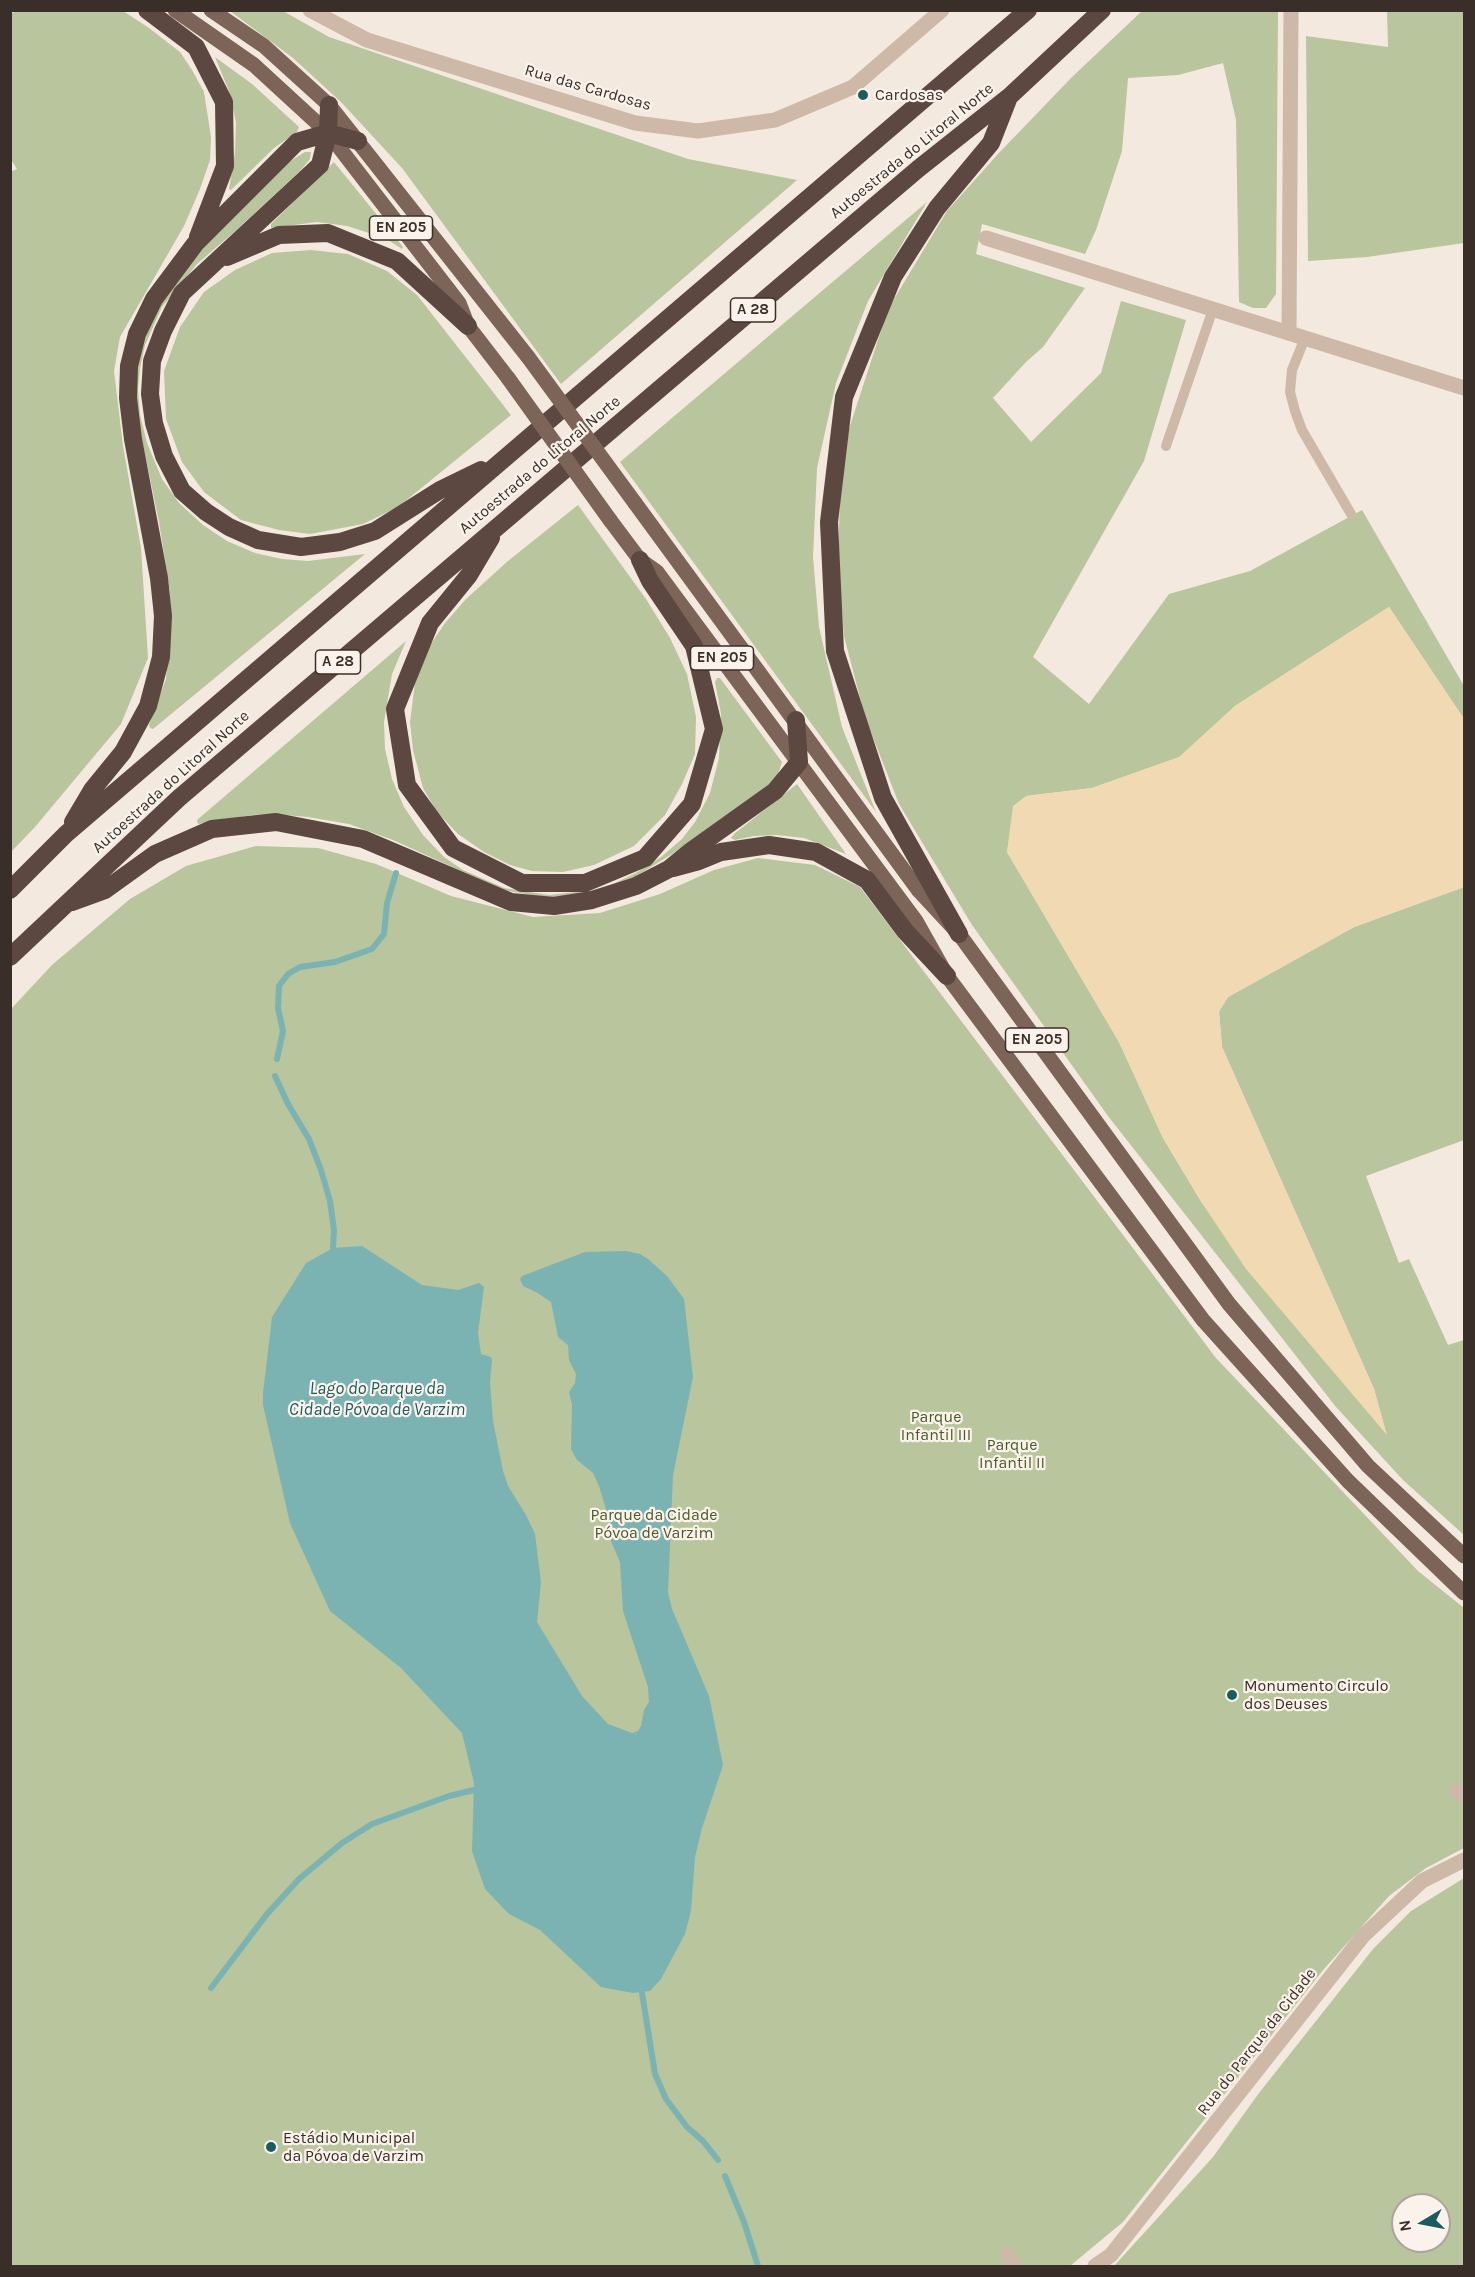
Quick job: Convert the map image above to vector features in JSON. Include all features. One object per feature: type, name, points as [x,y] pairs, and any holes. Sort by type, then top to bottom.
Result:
[{"type":"highway","points":[[147,10],[196,47],[224,102],[225,166],[195,244]]},
{"type":"highway","name":"Autoestrada do Litoral Norte","points":[[10,890],[66,834],[1028,10]]},
{"type":"highway","name":"Autoestrada do Litoral Norte","points":[[10,957],[179,798],[918,169],[1010,96],[1102,10]]},
{"type":"highway","points":[[959,934],[883,798],[835,651],[830,522],[844,397],[893,277],[937,208],[991,143],[1010,96]]},
{"type":"highway","points":[[329,105],[328,133],[320,165],[182,293],[163,331],[152,361],[150,394],[154,423],[164,456],[182,491],[206,512],[229,527],[258,540],[302,547],[340,542],[375,531],[440,490],[502,460]]},
{"type":"highway","points":[[66,834],[92,790],[123,752],[148,706],[160,657],[163,616],[160,587],[133,439],[128,398],[129,366],[137,334],[154,300],[195,244],[297,142],[328,133],[358,141]]},
{"type":"highway","points":[[217,261],[279,235],[328,232],[397,261],[468,326]]},
{"type":"highway","points":[[498,525],[469,575],[430,623],[395,709],[407,785],[453,848],[522,883],[585,883],[645,858],[692,804],[714,729],[694,646],[650,581],[640,560]]},
{"type":"highway","points":[[669,869],[691,850],[775,791],[799,762],[796,720]]},
{"type":"highway","points":[[65,905],[105,890],[155,854],[212,829],[276,822],[363,839],[511,902],[554,906],[592,900],[636,886],[669,869],[721,852],[769,845],[816,852],[867,880],[905,931],[947,976]]},
{"type":"main road","name":"EN 205","points":[[175,10],[254,65],[328,133],[459,303],[468,326],[610,520],[640,560],[657,572],[799,762],[916,921],[947,976],[1203,1320],[1348,1481],[1464,1593]]},
{"type":"main road","name":"EN 205","points":[[211,10],[264,46],[329,105],[528,357],[919,891],[959,934],[1229,1304],[1368,1466],[1464,1556]]},
{"type":"street","name":"Rua das Cardosas","points":[[310,10],[367,40],[635,123],[698,131],[776,120],[853,87],[942,11]]},
{"type":"street","points":[[1289,333],[1291,10]]},
{"type":"street","points":[[986,238],[1464,388]]},
{"type":"street","name":"Rua do Parque da Cidade","points":[[1095,2266],[1111,2255],[1364,1936],[1422,1881],[1464,1860]]},
{"type":"lane","points":[[1166,446],[1213,309]]},
{"type":"lane","points":[[1305,338],[1292,370],[1290,392],[1294,411],[1302,430],[1351,514]]},
{"type":"green space","points":[[20,10],[123,11],[149,28],[180,52],[192,70],[204,92],[211,137],[210,160],[200,189],[184,226],[120,337],[114,371],[123,446],[141,548],[148,658],[121,724],[35,827],[11,852],[10,172],[17,169],[10,158],[10,14]]},
{"type":"green space","points":[[230,11],[283,11],[329,37],[688,159],[797,180],[561,384],[402,168],[341,102],[293,58]]},
{"type":"green space","points":[[1142,11],[1278,11],[1276,294],[1266,308],[1253,308],[1239,302],[1236,120],[1223,63],[1178,75],[1128,78],[1122,151],[1096,230],[1085,254],[982,224],[976,254],[1085,288],[1043,347],[993,398],[1031,442],[1101,373],[1121,301],[1186,320],[1144,461],[1033,657],[1089,704],[1169,594],[1250,571],[1362,510],[1464,686],[1464,719],[1389,607],[1235,706],[1180,757],[1092,788],[1026,796],[1010,834],[1007,852],[1119,1042],[1163,1138],[1202,1203],[1386,1433],[1374,1389],[1222,1047],[1219,1011],[1228,997],[1354,927],[1464,887],[1464,1140],[1366,1176],[1399,1263],[1409,1259],[1448,1345],[1464,1340],[1464,1535],[1403,1480],[1336,1407],[1108,1116],[972,925],[899,804],[865,717],[844,636],[838,564],[840,497],[849,429],[888,309],[947,211],[1072,77]]},
{"type":"green space","points":[[1387,11],[1464,11],[1464,243],[1367,257],[1308,261],[1306,36],[1388,47]]},
{"type":"green space","points":[[215,57],[252,84],[299,127],[297,132],[274,148],[231,190],[229,189],[235,153],[236,122],[229,91]]},
{"type":"green space","points":[[305,152],[311,152],[310,159],[300,171],[197,264],[162,307],[145,345],[140,368],[138,389],[140,415],[147,443],[162,479],[179,503],[203,525],[227,541],[255,553],[282,559],[308,561],[365,554],[153,729],[149,725],[166,679],[171,619],[170,592],[159,522],[137,415],[137,368],[143,344],[158,306],[200,251],[287,163]]},
{"type":"green space","points":[[334,162],[403,247],[402,249],[385,238],[347,226],[317,222],[271,228],[271,224]]},
{"type":"green space","points":[[927,202],[868,301],[836,383],[817,468],[813,557],[819,627],[842,727],[876,812],[620,462]]},
{"type":"green space","points":[[311,250],[348,254],[387,271],[417,295],[511,415],[398,507],[363,524],[310,534],[279,530],[241,520],[204,492],[182,462],[166,419],[164,371],[180,327],[204,292],[235,270],[272,253]]},
{"type":"green space","points":[[578,505],[646,599],[670,638],[687,674],[696,717],[695,754],[665,815],[634,846],[594,865],[563,872],[532,871],[510,865],[484,852],[458,834],[437,812],[423,788],[413,750],[410,722],[415,683],[427,650],[445,623],[466,599],[508,561]]},
{"type":"green space","points":[[406,641],[392,674],[384,722],[385,749],[392,779],[404,807],[423,835],[444,857],[463,870],[504,888],[549,895],[593,890],[636,873],[661,857],[682,839],[695,822],[710,793],[719,758],[721,714],[715,682],[717,678],[720,678],[782,762],[778,774],[773,783],[672,854],[633,878],[594,892],[549,898],[503,890],[393,840],[349,824],[273,814],[198,824],[197,820]]},
{"type":"green space","points":[[797,784],[846,854],[804,838],[777,835],[735,840],[731,838]]},
{"type":"green space","name":"Parque da Cidade Póvoa de Varzim","points":[[256,846],[318,848],[376,864],[451,896],[533,917],[600,913],[660,894],[714,870],[758,858],[815,865],[860,887],[1216,1358],[1418,1571],[1464,1608],[1464,1848],[1426,1868],[1389,1896],[1324,1969],[1123,2222],[1070,2266],[11,2266],[11,1009],[52,965],[130,899],[186,866]]},
{"type":"green space","points":[[1464,1878],[1464,2266],[1114,2266],[1213,2157],[1259,2093],[1373,1949],[1411,1911]]},
{"type":"sand","points":[[1389,607],[1464,719],[1464,887],[1354,927],[1228,997],[1219,1012],[1222,1047],[1374,1389],[1387,1435],[1246,1269],[1202,1203],[1163,1138],[1119,1042],[1007,852],[1013,806],[1026,796],[1092,788],[1179,757],[1235,706]]},
{"type":"water","name":"Lago do Parque da Cidade Póvoa de Varzim","points":[[362,1246],[422,1285],[458,1290],[479,1283],[484,1287],[478,1333],[481,1354],[491,1357],[492,1360],[490,1382],[493,1421],[503,1471],[508,1486],[535,1534],[541,1582],[537,1622],[582,1696],[608,1724],[632,1733],[638,1731],[641,1726],[644,1710],[649,1702],[648,1687],[623,1611],[620,1562],[611,1541],[609,1519],[599,1486],[593,1473],[577,1460],[571,1449],[572,1405],[569,1392],[575,1383],[576,1374],[569,1360],[568,1345],[558,1337],[551,1302],[523,1286],[520,1279],[522,1276],[585,1252],[626,1251],[640,1254],[648,1259],[667,1276],[684,1299],[693,1377],[673,1475],[668,1592],[672,1609],[709,1696],[723,1765],[695,1857],[691,1911],[685,1934],[661,1979],[650,1991],[633,1993],[601,1987],[540,1930],[509,1914],[485,1889],[472,1851],[474,1783],[462,1733],[401,1668],[330,1611],[290,1523],[263,1405],[272,1317],[306,1263],[333,1248]]},
{"type":"waterway","points":[[277,1059],[283,1031],[278,1008],[279,986],[288,974],[300,967],[335,962],[372,949],[384,934],[387,903],[396,873]]},
{"type":"waterway","points":[[275,1076],[288,1104],[309,1139],[321,1170],[330,1201],[334,1230],[333,1248]]},
{"type":"waterway","points":[[211,1988],[267,1914],[299,1879],[342,1843],[372,1824],[449,1796],[474,1790]]},
{"type":"waterway","points":[[642,1993],[655,2074],[666,2099],[687,2127],[703,2141],[718,2160]]},
{"type":"waterway","points":[[725,2176],[744,2222],[758,2266]]},
{"type":"place","name":"Cardosas","points":[[863,95]]},
{"type":"place","name":"Monumento Circulo dos Deuses","points":[[1232,1695]]},
{"type":"place","name":"Estádio Municipal da Póvoa de Varzim","points":[[271,2147]]},
{"type":"park label","name":"Parque Infantil III","points":[[936,1426]]},
{"type":"park label","name":"Parque Infantil II","points":[[1012,1454]]}]
